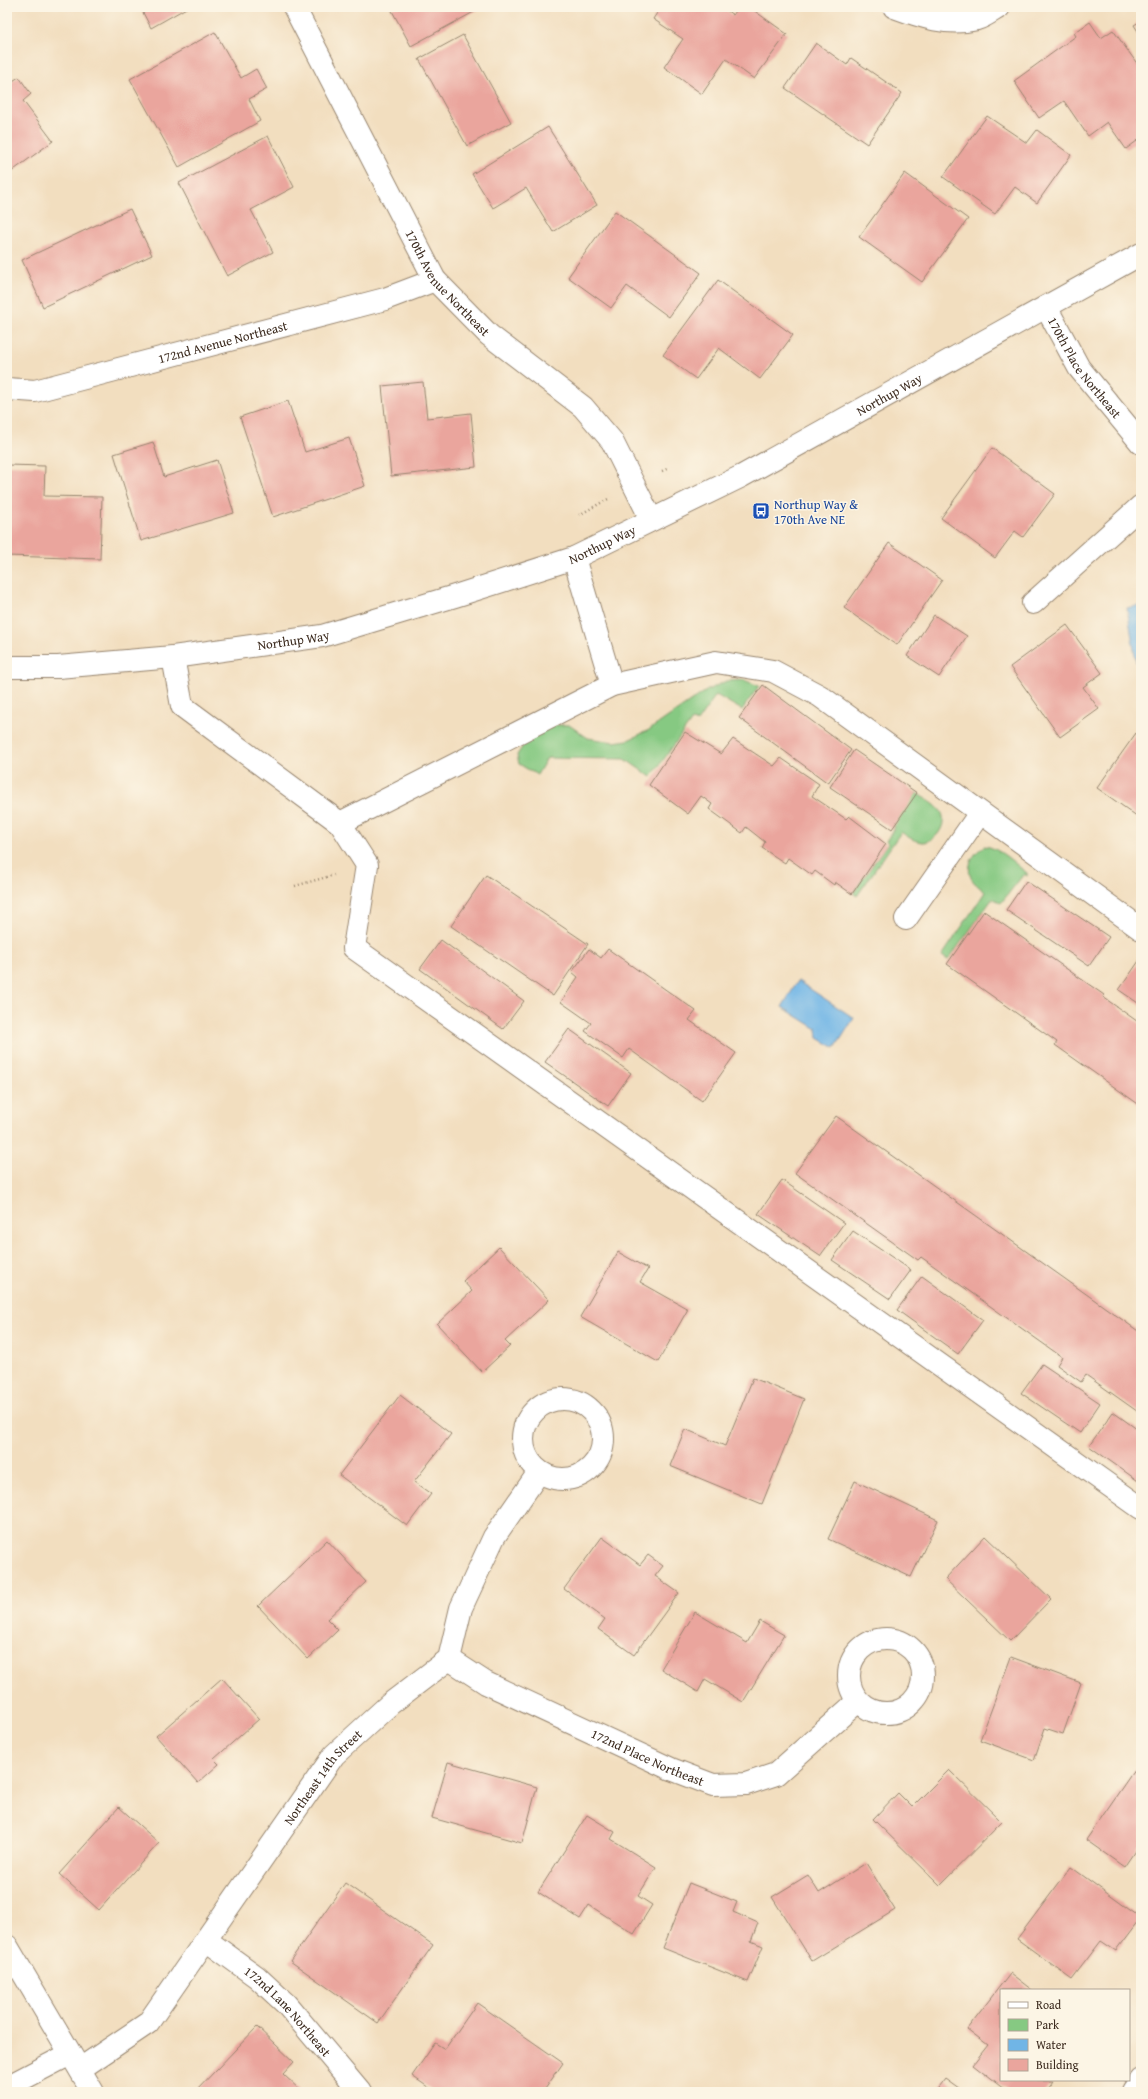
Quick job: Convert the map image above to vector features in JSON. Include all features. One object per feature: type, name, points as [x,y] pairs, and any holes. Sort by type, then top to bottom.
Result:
[{"type":"street","name":"170th Avenue Northeast","points":[[294,7],[434,280],[489,335],[584,407],[612,440],[651,519]]},
{"type":"street","points":[[894,7],[925,18],[951,22],[978,19],[999,7]]},
{"type":"street","name":"Northup Way","points":[[7,667],[58,667],[174,657],[322,636],[574,558],[651,519],[742,476],[1141,254]]},
{"type":"street","name":"172nd Avenue Northeast","points":[[7,390],[34,391],[385,299],[434,280]]},
{"type":"street","name":"170th Place Northeast","points":[[1046,307],[1079,368],[1141,443]]},
{"type":"street","points":[[1033,603],[1141,506]]},
{"type":"street","points":[[574,558],[612,685]]},
{"type":"street","points":[[174,657],[182,706],[340,823],[367,865],[354,948],[1141,1508]]},
{"type":"street","points":[[340,823],[612,685],[716,662],[773,671],[820,696],[1141,929]]},
{"type":"street","points":[[906,919],[980,813]]},
{"type":"street","points":[[449,1659],[461,1608],[494,1536],[539,1472]]},
{"type":"street","name":"172nd Place Northeast","points":[[449,1659],[486,1683],[672,1769],[713,1785],[746,1784],[776,1774],[858,1701]]},
{"type":"street","name":"Northeast 14th Street","points":[[7,2087],[75,2061],[148,2024],[334,1755],[390,1704],[449,1659]]},
{"type":"street","name":"172nd Lane Northeast","points":[[206,1940],[257,1977],[286,2004],[360,2092]]},
{"type":"street","points":[[7,1946],[93,2092]]},
{"type":"street","points":[[1133,2092],[1141,2080]]},
{"type":"path","points":[[295,886],[367,865]]},
{"type":"green space","points":[[744,680],[759,686],[742,710],[716,695],[697,722],[692,720],[651,777],[625,759],[547,758],[537,775],[519,764],[517,755],[529,737],[551,725],[569,725],[588,738],[614,742],[628,740],[649,730],[706,691],[726,681]]},
{"type":"green space","points":[[915,792],[939,809],[943,819],[941,829],[934,838],[924,842],[915,840],[901,832],[857,896],[853,893],[888,843],[886,841],[895,827],[893,826]]},
{"type":"green space","points":[[985,846],[991,847],[1007,857],[1027,873],[1027,876],[1024,874],[1001,903],[993,898],[948,960],[942,956],[985,892],[973,881],[969,871],[971,861],[977,852]]},
{"type":"water","points":[[1141,605],[1141,662],[1136,662],[1127,608]]},
{"type":"water","points":[[798,981],[854,1018],[835,1048],[818,1038],[817,1029],[782,1007]]},
{"type":"building","points":[[140,7],[188,7],[151,28]]},
{"type":"building","points":[[395,7],[483,7],[411,46],[391,9]]},
{"type":"building","points":[[661,7],[722,7],[733,15],[739,7],[749,7],[787,34],[754,79],[726,59],[702,94],[664,67],[683,39],[653,19]]},
{"type":"building","points":[[1141,21],[1141,36],[1134,25]]},
{"type":"building","points":[[1090,22],[1101,38],[1113,30],[1141,69],[1141,138],[1126,149],[1107,122],[1088,136],[1064,101],[1039,118],[1014,81],[1076,36],[1074,33]]},
{"type":"building","points":[[215,32],[241,78],[256,69],[267,89],[249,99],[260,121],[179,167],[130,79]]},
{"type":"building","points":[[463,35],[511,122],[467,146],[419,59]]},
{"type":"building","points":[[816,43],[847,65],[851,58],[902,93],[867,144],[785,88]]},
{"type":"building","points":[[7,77],[11,82],[19,77],[31,94],[23,101],[53,141],[7,175]]},
{"type":"building","points":[[987,116],[1027,143],[1037,130],[1071,155],[1037,203],[1015,187],[995,214],[943,177]]},
{"type":"building","points":[[548,127],[597,205],[553,232],[526,188],[493,208],[472,174]]},
{"type":"building","points":[[268,136],[294,187],[251,210],[273,252],[227,276],[179,183]]},
{"type":"building","points":[[905,173],[968,219],[922,282],[859,237]]},
{"type":"building","points":[[130,209],[152,255],[43,307],[22,260]]},
{"type":"building","points":[[615,211],[701,273],[669,317],[627,286],[611,308],[568,277]]},
{"type":"building","points":[[718,280],[793,335],[760,379],[719,348],[696,379],[663,355]]},
{"type":"building","points":[[423,382],[427,418],[471,413],[476,467],[391,476],[382,386]]},
{"type":"building","points":[[288,401],[305,452],[349,438],[365,486],[273,517],[240,417]]},
{"type":"building","points":[[153,442],[164,477],[217,460],[234,513],[141,541],[114,454]]},
{"type":"building","points":[[992,448],[1055,494],[1023,537],[1015,531],[995,558],[941,518]]},
{"type":"building","points":[[7,465],[45,466],[44,496],[102,497],[100,559],[7,556]]},
{"type":"building","points":[[889,543],[942,580],[897,645],[844,608]]},
{"type":"building","points":[[934,615],[967,636],[939,677],[907,656]]},
{"type":"building","points":[[1067,625],[1102,673],[1083,687],[1099,709],[1060,737],[1010,667]]},
{"type":"building","points":[[763,685],[851,750],[828,783],[739,718]]},
{"type":"building","points":[[685,732],[721,754],[733,739],[774,766],[781,758],[819,784],[812,796],[846,819],[849,816],[886,844],[852,894],[835,882],[834,885],[815,871],[812,875],[788,858],[785,863],[762,848],[765,842],[746,827],[742,833],[709,809],[712,804],[701,796],[688,814],[649,785]]},
{"type":"building","points":[[1136,733],[1141,737],[1141,819],[1097,788]]},
{"type":"building","points":[[854,750],[917,793],[892,829],[830,787]]},
{"type":"building","points":[[486,875],[588,944],[553,996],[451,926]]},
{"type":"building","points":[[1026,881],[1109,937],[1089,966],[1006,910]]},
{"type":"building","points":[[984,911],[1104,995],[1103,997],[1141,1024],[1141,1106],[1055,1045],[1057,1042],[947,964]]},
{"type":"building","points":[[441,940],[524,1001],[503,1029],[420,969]]},
{"type":"building","points":[[589,949],[601,958],[608,949],[696,1011],[689,1020],[736,1053],[702,1101],[629,1049],[623,1058],[585,1031],[591,1023],[561,1002],[578,977],[572,972]]},
{"type":"building","points":[[1141,958],[1141,1005],[1119,990]]},
{"type":"building","points":[[569,1029],[631,1073],[608,1106],[545,1062]]},
{"type":"building","points":[[836,1116],[1141,1333],[1141,1414],[1086,1375],[1081,1382],[1057,1365],[1062,1357],[921,1257],[918,1260],[795,1173]]},
{"type":"building","points":[[782,1180],[844,1223],[820,1256],[758,1214]]},
{"type":"building","points":[[853,1231],[911,1270],[890,1299],[832,1260]]},
{"type":"building","points":[[499,1247],[549,1300],[505,1341],[510,1346],[482,1372],[437,1324],[472,1291],[463,1281]]},
{"type":"building","points":[[618,1252],[648,1269],[640,1282],[688,1309],[658,1362],[580,1317]]},
{"type":"building","points":[[922,1276],[983,1320],[958,1354],[897,1310]]},
{"type":"building","points":[[1042,1364],[1100,1403],[1080,1433],[1021,1393]]},
{"type":"building","points":[[753,1378],[804,1399],[762,1504],[670,1466],[685,1429],[725,1446]]},
{"type":"building","points":[[400,1395],[451,1434],[414,1482],[431,1494],[407,1526],[339,1475]]},
{"type":"building","points":[[1113,1412],[1141,1432],[1141,1483],[1089,1446]]},
{"type":"building","points":[[855,1481],[938,1520],[911,1577],[828,1539]]},
{"type":"building","points":[[985,1536],[1051,1599],[1010,1641],[945,1579]]},
{"type":"building","points":[[602,1537],[640,1565],[648,1555],[663,1566],[655,1576],[679,1593],[634,1655],[598,1629],[605,1619],[564,1589]]},
{"type":"building","points":[[327,1540],[366,1582],[327,1619],[338,1630],[308,1659],[258,1606]]},
{"type":"building","points":[[695,1612],[747,1643],[760,1621],[784,1635],[743,1702],[705,1679],[698,1692],[661,1669]]},
{"type":"building","points":[[1011,1657],[1081,1683],[1063,1734],[1045,1728],[1034,1760],[980,1740]]},
{"type":"building","points":[[222,1678],[259,1719],[214,1759],[219,1764],[198,1783],[156,1736]]},
{"type":"building","points":[[1141,1760],[1141,1842],[1124,1867],[1086,1840]]},
{"type":"building","points":[[448,1762],[537,1787],[522,1843],[432,1818]]},
{"type":"building","points":[[949,1770],[1002,1822],[940,1885],[873,1819],[898,1793],[912,1807]]},
{"type":"building","points":[[119,1807],[159,1843],[99,1910],[59,1874]]},
{"type":"building","points":[[587,1815],[615,1832],[611,1839],[656,1867],[638,1896],[652,1905],[634,1934],[589,1905],[580,1919],[538,1892]]},
{"type":"building","points":[[866,1863],[895,1910],[812,1961],[772,1897],[808,1875],[819,1893]]},
{"type":"building","points":[[1071,1867],[1141,1918],[1116,1951],[1101,1941],[1072,1979],[1017,1939]]},
{"type":"building","points":[[345,1883],[433,1945],[378,2023],[290,1961]]},
{"type":"building","points":[[689,1883],[737,1902],[733,1912],[758,1923],[751,1941],[763,1946],[748,1982],[663,1948]]},
{"type":"building","points":[[1010,1973],[1031,1989],[1000,1989],[1000,2081],[1052,2081],[1044,2092],[1009,2092],[973,2064],[988,2045],[967,2029]]},
{"type":"building","points":[[477,2003],[563,2063],[543,2092],[435,2092],[412,2076],[435,2043],[445,2049]]},
{"type":"building","points":[[257,2027],[294,2062],[283,2074],[302,2092],[195,2092]]},
{"type":"building","points":[[945,2079],[963,2092],[935,2092]]},
{"type":"place","name":"Northup Way & 170th Ave NE","points":[[761,511]]}]
